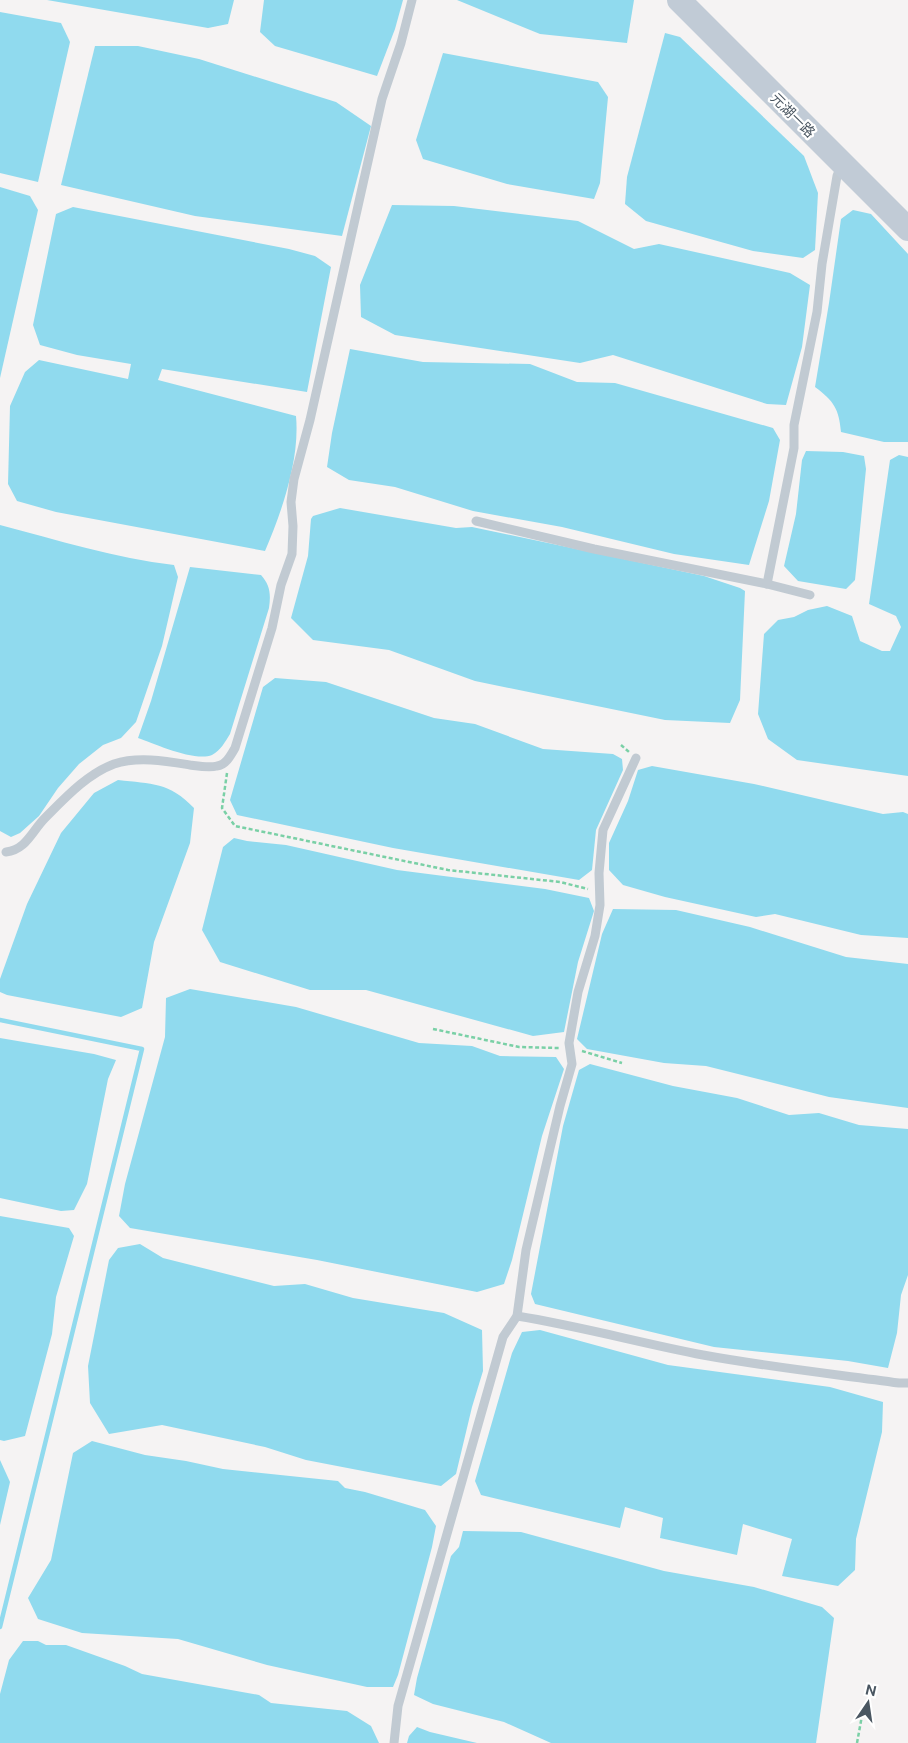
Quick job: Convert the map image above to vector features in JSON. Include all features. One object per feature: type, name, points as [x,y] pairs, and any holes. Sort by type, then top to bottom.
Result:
[{"type":"main road","name":"元湖一路","points":[[679,0],[908,229]]},
{"type":"lane","points":[[6,852],[14,851],[25,843],[43,820],[91,776],[114,764],[135,761],[160,761],[218,766],[228,759],[235,748],[272,628],[281,585],[292,554],[293,526],[291,502],[294,479],[310,420],[382,99],[402,43],[412,0]]},
{"type":"lane","points":[[766,584],[794,448],[794,425],[817,312],[822,264],[837,176],[842,163]]},
{"type":"lane","points":[[476,521],[594,549],[766,584],[810,595]]},
{"type":"lane","points":[[394,1743],[398,1706],[500,1346],[503,1337],[517,1316],[526,1250],[560,1106],[572,1064],[569,1043],[578,992],[595,936],[600,905],[599,873],[603,830],[636,758]]},
{"type":"lane","points":[[517,1316],[704,1355],[815,1372],[908,1383]]},
{"type":"path","points":[[223,763],[227,772],[222,808],[235,826],[448,870],[560,882],[599,892]]},
{"type":"path","points":[[433,1029],[519,1047],[570,1048],[622,1064]]},
{"type":"path","points":[[857,1743],[863,1710]]},
{"type":"water","points":[[47,0],[234,0],[228,24],[208,28]]},
{"type":"water","points":[[264,0],[403,0],[395,29],[377,76],[275,46],[260,32]]},
{"type":"water","points":[[457,0],[634,0],[627,43],[540,34]]},
{"type":"water","points":[[0,12],[61,23],[70,42],[38,182],[0,173]]},
{"type":"water","points":[[665,33],[680,37],[804,156],[818,193],[815,250],[803,258],[753,251],[646,221],[625,204],[627,177]]},
{"type":"water","points":[[95,46],[138,46],[199,59],[336,102],[371,126],[342,236],[195,216],[61,185]]},
{"type":"water","points":[[443,53],[598,82],[608,97],[600,183],[594,199],[507,184],[423,159],[416,140]]},
{"type":"water","points":[[0,187],[30,196],[38,210],[0,378]]},
{"type":"water","points":[[392,205],[454,206],[578,221],[634,249],[659,244],[790,273],[810,285],[802,347],[786,405],[767,404],[613,355],[580,363],[395,335],[361,317],[360,285]]},
{"type":"water","points":[[73,207],[289,249],[315,256],[331,267],[307,392],[162,369],[158,380],[296,416],[297,433],[292,468],[278,519],[265,551],[56,512],[17,501],[8,484],[10,406],[25,372],[39,360],[128,379],[131,364],[77,355],[40,345],[33,325],[56,214]]},
{"type":"water","points":[[853,210],[871,214],[908,254],[908,442],[884,442],[841,432],[837,411],[831,401],[815,387],[841,219]]},
{"type":"water","points":[[350,349],[423,362],[530,364],[577,382],[615,383],[773,428],[780,440],[769,501],[749,565],[674,554],[562,527],[473,511],[395,487],[349,480],[327,467],[332,433]]},
{"type":"water","points":[[806,451],[843,452],[864,456],[866,469],[855,580],[846,589],[798,581],[784,566],[796,514],[802,460]]},
{"type":"water","points":[[899,455],[908,457],[908,776],[797,760],[768,739],[758,714],[764,634],[778,620],[794,617],[808,610],[827,606],[852,616],[860,641],[882,651],[890,651],[901,627],[896,616],[869,604],[890,460]]},
{"type":"water","points":[[340,508],[456,528],[472,527],[704,576],[740,588],[745,591],[740,700],[730,723],[665,720],[475,681],[389,650],[313,640],[291,618],[308,556],[311,519],[313,516]]},
{"type":"water","points":[[0,525],[108,553],[174,565],[178,577],[162,646],[136,722],[121,738],[103,745],[79,764],[58,788],[39,816],[20,833],[11,837],[0,831]]},
{"type":"water","points":[[190,567],[261,575],[268,586],[270,594],[269,608],[230,734],[218,751],[205,757],[175,751],[138,738],[151,701]]},
{"type":"water","points":[[275,678],[326,682],[434,718],[475,724],[543,749],[613,754],[622,759],[623,770],[596,830],[592,870],[579,880],[393,848],[237,815],[230,800],[263,687]]},
{"type":"water","points":[[652,766],[754,784],[883,814],[903,812],[908,814],[908,938],[861,935],[775,914],[756,917],[665,897],[623,885],[609,870],[609,843],[628,801],[638,770]]},
{"type":"water","points":[[118,780],[150,784],[168,789],[185,799],[194,808],[190,843],[154,942],[142,1008],[121,1017],[7,995],[0,992],[0,979],[27,904],[61,833],[94,793]]},
{"type":"water","points":[[234,838],[286,845],[397,870],[545,889],[589,898],[594,911],[578,962],[564,1032],[533,1036],[366,990],[310,990],[220,962],[202,930],[223,847]]},
{"type":"water","points":[[613,909],[676,910],[750,927],[846,957],[908,964],[908,1108],[829,1097],[706,1066],[664,1063],[587,1049],[577,1039],[602,934]]},
{"type":"water","points":[[190,989],[296,1007],[419,1043],[472,1046],[500,1056],[556,1057],[564,1069],[542,1136],[512,1260],[504,1284],[477,1292],[317,1260],[130,1228],[119,1216],[125,1184],[165,1037],[166,998]]},
{"type":"water","points":[[0,1038],[94,1054],[116,1060],[108,1079],[87,1184],[74,1210],[61,1211],[0,1198]]},
{"type":"water","points":[[590,1064],[673,1086],[737,1098],[789,1115],[819,1113],[859,1125],[908,1129],[908,1275],[901,1295],[897,1333],[888,1368],[848,1361],[714,1347],[535,1304],[531,1294],[563,1126],[579,1070]]},
{"type":"water","points":[[0,1216],[69,1228],[74,1236],[56,1297],[52,1334],[25,1436],[4,1441],[0,1440]]},
{"type":"water","points":[[140,1244],[163,1258],[274,1286],[305,1284],[353,1298],[444,1313],[482,1330],[483,1371],[472,1407],[456,1474],[441,1486],[306,1460],[265,1447],[162,1425],[109,1434],[90,1403],[88,1366],[109,1260],[118,1248]]},
{"type":"water","points":[[540,1330],[668,1365],[830,1387],[883,1402],[882,1432],[856,1539],[855,1570],[838,1586],[782,1576],[792,1539],[743,1524],[737,1555],[660,1538],[663,1518],[625,1507],[620,1528],[481,1495],[475,1481],[512,1353],[522,1332]]},
{"type":"water","points":[[92,1441],[145,1455],[223,1469],[338,1481],[345,1488],[425,1510],[436,1526],[398,1675],[393,1687],[367,1687],[267,1665],[178,1639],[82,1633],[38,1619],[28,1598],[51,1560],[73,1453]]},
{"type":"water","points":[[0,1460],[10,1482],[0,1525]]},
{"type":"water","points":[[463,1531],[521,1532],[664,1571],[754,1587],[822,1607],[834,1618],[816,1743],[551,1743],[504,1722],[433,1704],[414,1695],[451,1556],[459,1547]]},
{"type":"water","points":[[23,1641],[38,1641],[46,1645],[66,1645],[142,1674],[259,1695],[271,1703],[347,1711],[371,1726],[379,1743],[0,1743],[0,1694],[9,1660]]},
{"type":"water","points":[[417,1727],[477,1743],[407,1743],[409,1736]]},
{"type":"waterway","points":[[0,1020],[142,1049],[0,1627]]}]
